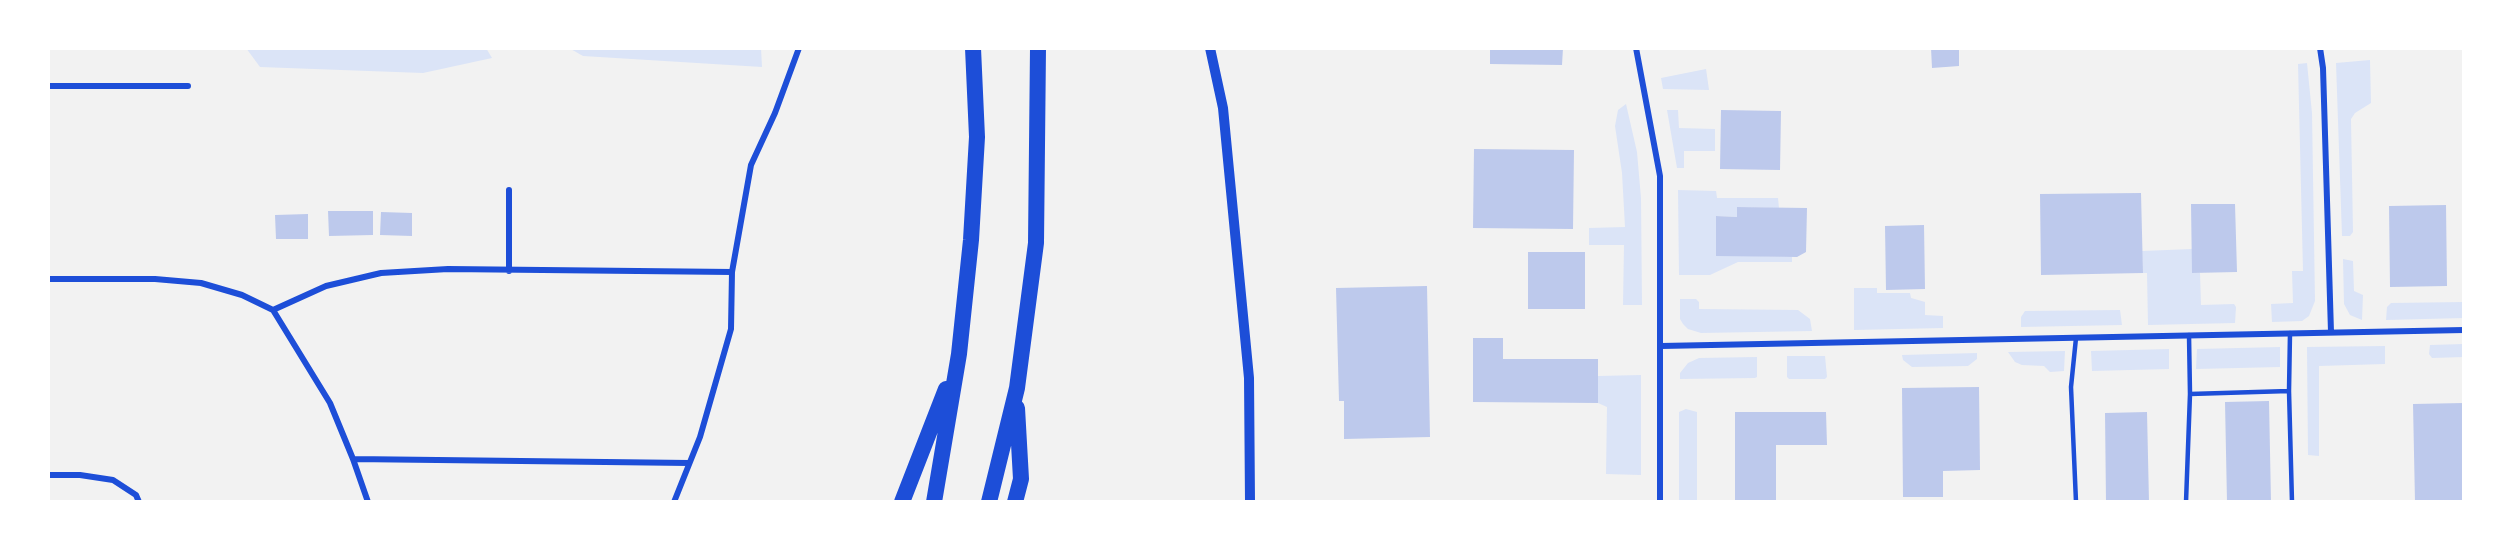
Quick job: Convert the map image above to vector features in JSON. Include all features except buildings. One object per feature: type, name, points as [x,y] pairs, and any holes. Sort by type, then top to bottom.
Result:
[{"type":"highway","points":[[934,502],[959,354],[971,240],[977,137],[973,48]]},
{"type":"highway","points":[[989,502],[1017,388],[1036,243],[1038,48]]},
{"type":"highway","points":[[902,502],[959,354]]},
{"type":"highway","points":[[1015,502],[1020,479],[1017,388]]},
{"type":"street","points":[[674,502],[700,437],[731,329],[732,272],[751,165],[775,113],[799,48]]},
{"type":"street","points":[[1210,48],[1223,108],[1249,378],[1250,502]]},
{"type":"street","points":[[1636,48],[1660,176],[1660,502]]},
{"type":"street","points":[[2320,48],[2323,68],[2331,332]]},
{"type":"street","points":[[48,87],[188,86]]},
{"type":"street","points":[[509,190],[509,271]]},
{"type":"street","points":[[273,310],[326,286],[381,273],[448,269],[732,272]]},
{"type":"street","points":[[48,279],[155,279],[201,283],[242,295],[273,310],[330,403],[368,502]]},
{"type":"street","points":[[1661,346],[2464,330]]},
{"type":"street","points":[[353,459],[689,463]]},
{"type":"street","points":[[48,475],[80,475],[114,480],[136,495],[139,502]]},
{"type":"lane","points":[[2290,333],[2292,502]]},
{"type":"lane","points":[[2186,502],[2190,394],[2189,335]]},
{"type":"lane","points":[[2076,338],[2071,387],[2076,502]]},
{"type":"lane","points":[[2190,394],[2289,391]]},
{"type":"shaded area","points":[[246,48],[486,48],[492,58],[423,73],[260,67]]},
{"type":"shaded area","points":[[569,48],[761,48],[762,67],[583,56]]},
{"type":"shaded area","points":[[2370,60],[2371,103],[2355,113],[2351,119],[2353,232],[2350,236],[2342,236],[2336,63]]},
{"type":"shaded area","points":[[2307,63],[2312,113],[2315,301],[2309,316],[2302,321],[2272,322],[2271,304],[2293,303],[2292,271],[2303,271],[2298,64]]},
{"type":"shaded area","points":[[1706,69],[1709,90],[1663,89],[1661,78]]},
{"type":"shaded area","points":[[1626,104],[1637,152],[1641,198],[1642,305],[1623,305],[1624,245],[1589,245],[1589,228],[1625,227],[1622,173],[1615,126],[1618,110]]},
{"type":"shaded area","points":[[1667,110],[1678,110],[1679,128],[1715,129],[1715,151],[1684,151],[1684,168],[1677,168]]},
{"type":"shaded area","points":[[1678,190],[1716,191],[1717,198],[1778,198],[1779,208],[1737,207],[1737,217],[1716,216],[1716,255],[1792,257],[1792,262],[1738,262],[1710,275],[1679,275]]},
{"type":"shaded area","points":[[2192,249],[2192,273],[2200,273],[2201,305],[2234,304],[2236,307],[2235,323],[2148,325],[2147,273],[2143,273],[2142,251]]},
{"type":"shaded area","points":[[2343,259],[2353,261],[2354,291],[2363,295],[2362,320],[2350,315],[2344,304]]},
{"type":"shaded area","points":[[1854,288],[1877,288],[1877,293],[1910,293],[1911,298],[1925,302],[1925,315],[1943,316],[1943,328],[1854,330]]},
{"type":"shaded area","points":[[1680,299],[1696,299],[1699,302],[1699,309],[1798,310],[1810,319],[1812,331],[1701,333],[1688,329],[1683,324],[1680,319]]},
{"type":"shaded area","points":[[2464,302],[2464,318],[2386,320],[2387,307],[2391,303]]},
{"type":"shaded area","points":[[2120,310],[2122,325],[2021,327],[2021,317],[2025,311]]},
{"type":"shaded area","points":[[2464,344],[2464,357],[2432,358],[2429,354],[2430,345]]},
{"type":"shaded area","points":[[2385,346],[2385,364],[2319,366],[2319,456],[2308,455],[2307,347]]},
{"type":"shaded area","points":[[2280,347],[2280,367],[2196,369],[2197,349]]},
{"type":"shaded area","points":[[2169,349],[2169,369],[2092,371],[2091,351]]},
{"type":"shaded area","points":[[2065,351],[2064,371],[2050,372],[2044,366],[2022,365],[2015,362],[2008,352]]},
{"type":"shaded area","points":[[1977,353],[1977,359],[1968,366],[1912,367],[1903,360],[1902,355]]},
{"type":"shaded area","points":[[1787,356],[1825,356],[1827,377],[1825,379],[1789,379],[1787,377]]},
{"type":"shaded area","points":[[1757,357],[1757,377],[1755,378],[1680,379],[1680,373],[1688,363],[1699,358]]},
{"type":"shaded area","points":[[1641,375],[1641,475],[1606,474],[1607,407],[1598,403],[1598,376]]},
{"type":"shaded area","points":[[1686,409],[1697,412],[1697,502],[1679,502],[1679,412]]}]
